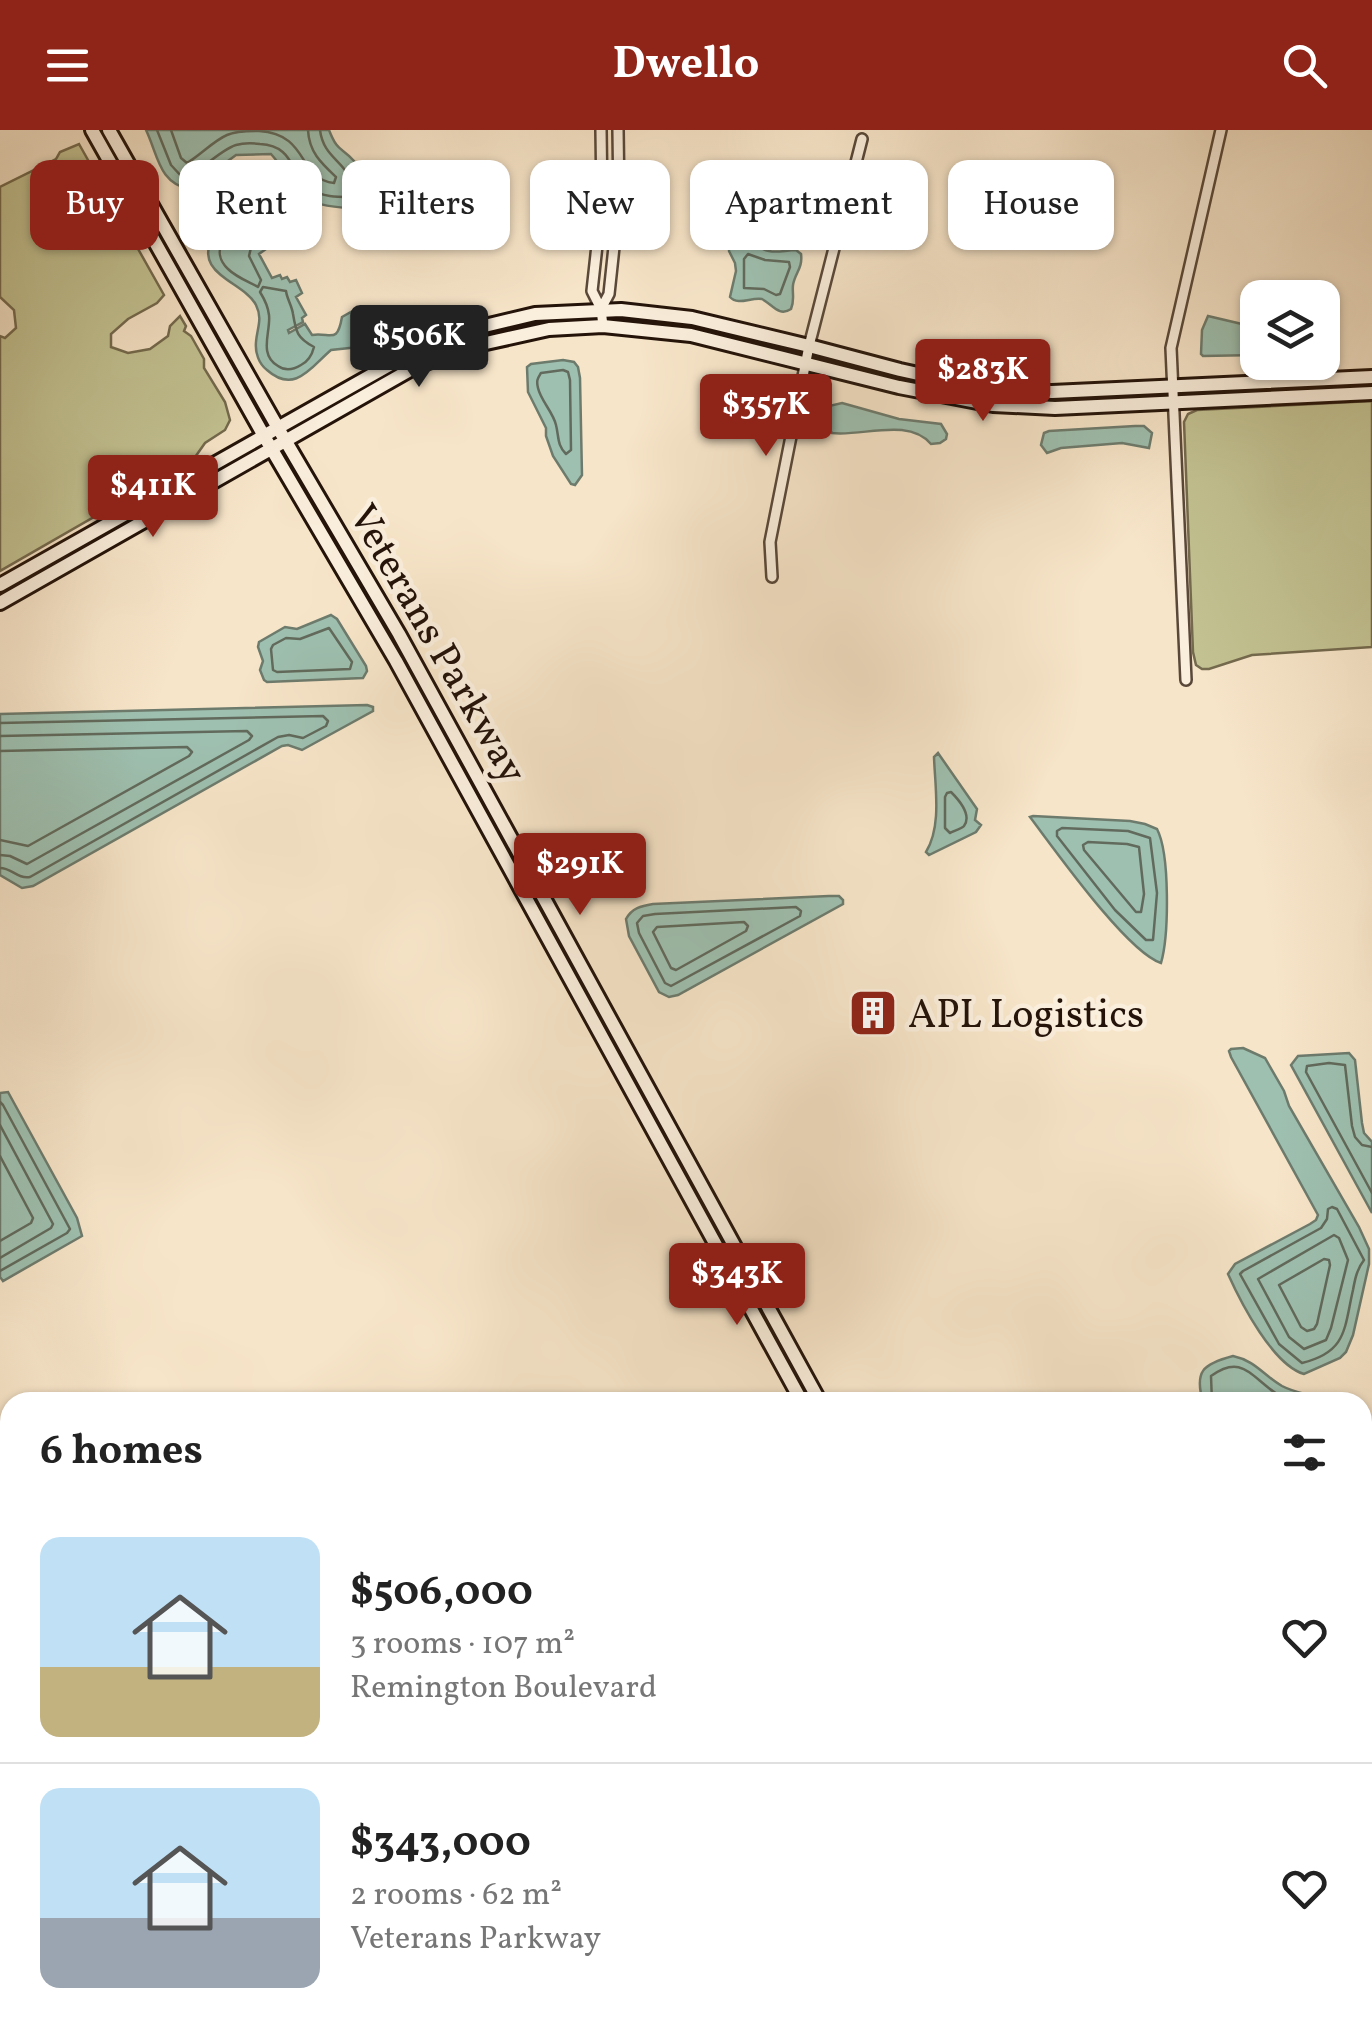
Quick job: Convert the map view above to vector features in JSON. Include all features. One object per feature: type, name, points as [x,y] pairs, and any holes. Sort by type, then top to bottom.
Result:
[{"type":"main road","name":"Veterans Parkway","points":[[92,130],[396,661],[797,1392]]},
{"type":"main road","name":"Veterans Parkway","points":[[109,130],[400,634],[815,1392]]},
{"type":"main road","points":[[0,603],[407,355],[472,328],[535,314],[643,311],[692,318],[991,390],[1052,392],[1372,377]]},
{"type":"main road","points":[[282,434],[417,366],[478,345],[549,330],[602,326],[691,334],[899,387],[992,405],[1055,408],[1372,393]]},
{"type":"main road","points":[[0,586],[268,442]]},
{"type":"street","points":[[601,130],[602,200],[592,291],[602,310]]},
{"type":"street","points":[[602,326],[618,200],[618,130]]},
{"type":"street","points":[[1186,680],[1172,348],[1221,130]]},
{"type":"street","points":[[772,578],[770,542],[809,346],[862,139]]},
{"type":"shaded area","points":[[79,144],[88,160],[54,160],[60,152]]},
{"type":"shaded area","points":[[30,172],[30,250],[139,250],[164,295],[111,334],[111,347],[128,353],[150,349],[168,336],[170,326],[180,316],[186,326],[184,331],[191,336],[204,359],[204,368],[225,402],[230,420],[225,430],[205,443],[193,460],[0,571],[0,336],[5,338],[16,328],[14,310],[0,297],[0,187]]},
{"type":"shaded area","points":[[1372,401],[1372,647],[1252,655],[1202,669],[1196,665],[1193,652],[1184,422],[1188,414],[1197,410]]},
{"type":"water","points":[[146,130],[329,130],[337,146],[353,160],[342,160],[342,207],[322,204],[322,160],[275,160],[271,154],[236,155],[229,160],[179,160],[179,185],[166,175]]},
{"type":"water","points":[[209,250],[265,250],[259,254],[272,278],[280,275],[290,282],[296,280],[302,293],[296,297],[306,315],[289,333],[305,324],[312,335],[335,334],[342,317],[351,312],[354,317],[372,317],[376,321],[374,337],[368,346],[331,350],[295,379],[277,377],[264,368],[256,350],[256,305],[213,267]]},
{"type":"water","points":[[796,250],[801,254],[791,309],[779,311],[762,299],[737,301],[730,297],[736,271],[729,251]]},
{"type":"water","points":[[1208,316],[1240,324],[1240,355],[1203,356],[1202,330]]},
{"type":"water","points":[[563,360],[574,362],[580,378],[582,475],[575,485],[553,456],[546,428],[528,392],[527,367]]},
{"type":"water","points":[[842,403],[899,419],[941,424],[946,439],[931,444],[910,431],[897,430],[832,433],[823,420],[829,406]]},
{"type":"water","points":[[1144,426],[1152,433],[1149,448],[1122,443],[1061,448],[1047,453],[1041,445],[1044,433],[1049,431]]},
{"type":"water","points":[[331,615],[366,666],[363,678],[264,680],[259,642],[285,627],[297,629]]},
{"type":"water","points":[[367,705],[373,711],[302,750],[282,746],[33,886],[22,888],[0,875],[0,714]]},
{"type":"water","points":[[938,753],[977,809],[975,820],[981,825],[976,832],[929,855],[926,852],[936,818],[934,757]]},
{"type":"water","points":[[1030,817],[1130,821],[1157,829],[1167,895],[1161,963],[1111,921]]},
{"type":"water","points":[[839,896],[843,904],[669,997],[659,992],[629,936],[626,919],[637,908],[653,904]]},
{"type":"water","points":[[1243,1048],[1265,1058],[1369,1249],[1369,1264],[1346,1352],[1304,1374],[1281,1359],[1270,1346],[1228,1274],[1235,1264],[1310,1224],[1318,1215],[1231,1057],[1231,1049]]},
{"type":"water","points":[[1349,1053],[1355,1060],[1364,1133],[1372,1142],[1372,1213],[1291,1065],[1298,1056]]},
{"type":"water","points":[[8,1092],[77,1218],[82,1236],[3,1281],[0,1093]]},
{"type":"water","points":[[1233,1356],[1241,1358],[1297,1392],[1201,1392],[1203,1370]]},
{"type":"place","name":"APL Logistics","points":[[873,1013]]}]
